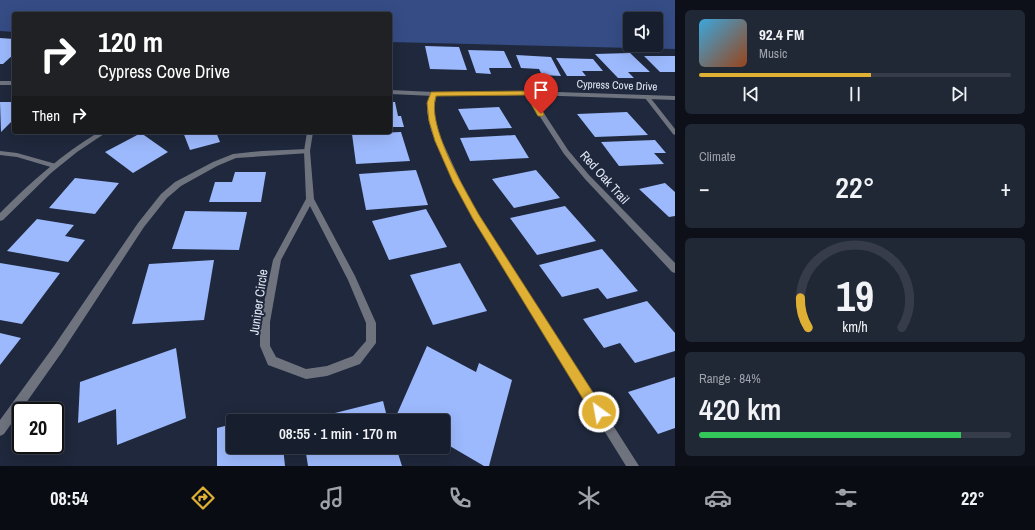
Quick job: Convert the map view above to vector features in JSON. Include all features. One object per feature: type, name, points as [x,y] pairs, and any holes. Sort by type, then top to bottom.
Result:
[{"type":"street","points":[[0,83],[12,83]]},
{"type":"street","name":"Cypress Cove Drive","points":[[392,92],[434,94],[528,93],[675,98]]},
{"type":"street","name":"Red Oak Trail","points":[[528,93],[547,125],[574,162],[675,269]]},
{"type":"street","points":[[434,94],[430,112],[434,130],[443,152],[472,210],[522,292],[633,466]]},
{"type":"street","points":[[647,97],[675,133]]},
{"type":"street","points":[[0,218],[38,179],[71,152],[101,134]]},
{"type":"street","name":"Juniper Circle","points":[[310,134],[306,151],[310,199],[352,279],[369,317],[371,323],[371,343],[356,360],[327,371],[306,374],[272,361],[265,346],[266,322],[277,260],[310,199]]},
{"type":"street","points":[[0,430],[58,349],[141,225],[164,196],[178,184],[215,164],[235,156],[306,151]]},
{"type":"street","points":[[0,153],[17,155],[54,166]]},
{"type":"shaded area","points":[[0,0],[675,0],[675,49],[663,49],[663,12],[623,12],[623,48],[392,42],[392,12],[12,12],[12,32],[0,31]]},
{"type":"building","points":[[0,38],[12,39],[12,56],[3,64],[0,64]]},
{"type":"building","points":[[425,46],[459,47],[467,70],[430,69]]},
{"type":"building","points":[[468,50],[504,51],[512,68],[489,68],[491,74],[476,73]]},
{"type":"building","points":[[630,53],[650,72],[628,72],[634,78],[618,78],[595,54]]},
{"type":"building","points":[[516,55],[551,57],[561,76],[542,75],[539,69],[521,68]]},
{"type":"building","points":[[644,56],[675,56],[675,72],[660,72]]},
{"type":"building","points":[[556,58],[593,59],[603,71],[582,71],[586,76],[567,76]]},
{"type":"building","points":[[0,102],[12,102],[12,121],[1,132]]},
{"type":"building","points":[[392,102],[395,102],[398,116],[401,116],[404,127],[392,127]]},
{"type":"building","points":[[499,107],[512,128],[469,130],[458,109]]},
{"type":"building","points":[[627,112],[648,135],[595,137],[577,114]]},
{"type":"building","points":[[392,132],[401,132],[410,161],[356,164],[352,134],[392,134]]},
{"type":"building","points":[[139,134],[142,134],[168,152],[133,173],[105,152]]},
{"type":"building","points":[[184,134],[217,134],[220,142],[190,150]]},
{"type":"building","points":[[515,135],[529,158],[470,161],[460,138]]},
{"type":"building","points":[[655,140],[666,153],[654,153],[664,164],[619,166],[601,142]]},
{"type":"building","points":[[416,170],[428,205],[366,210],[359,174]]},
{"type":"building","points":[[536,170],[560,198],[514,208],[492,179]]},
{"type":"building","points":[[235,172],[266,172],[261,202],[209,202],[215,182],[232,182]]},
{"type":"building","points":[[75,178],[119,183],[95,214],[49,208]]},
{"type":"building","points":[[665,183],[675,192],[675,216],[669,217],[639,189]]},
{"type":"building","points":[[565,206],[596,241],[537,255],[510,218]]},
{"type":"building","points":[[426,209],[447,247],[389,260],[372,221]]},
{"type":"building","points":[[185,211],[247,212],[239,250],[172,249]]},
{"type":"building","points":[[37,219],[74,225],[65,236],[85,240],[68,262],[7,251]]},
{"type":"building","points":[[602,249],[638,291],[607,299],[598,288],[562,297],[539,265]]},
{"type":"building","points":[[214,260],[204,320],[132,324],[149,264]]},
{"type":"building","points":[[0,263],[60,273],[22,324],[0,320]]},
{"type":"building","points":[[460,263],[487,311],[433,325],[410,275]]},
{"type":"building","points":[[647,301],[675,333],[675,351],[635,363],[620,343],[604,348],[583,319]]},
{"type":"building","points":[[0,333],[21,338],[0,365]]},
{"type":"building","points":[[427,346],[476,372],[479,363],[512,380],[489,466],[484,466],[450,446],[450,414],[397,414]]},
{"type":"building","points":[[176,348],[186,418],[117,445],[116,409],[78,423],[80,382]]},
{"type":"building","points":[[675,377],[675,428],[658,434],[628,392]]},
{"type":"building","points":[[383,401],[386,414],[331,414]]},
{"type":"building","points":[[226,426],[226,454],[284,454],[285,466],[217,466],[217,428]]},
{"type":"building","points":[[306,454],[398,454],[402,466],[308,466]]},
{"type":"route","points":[[541,114],[528,93],[434,94],[430,112],[434,130],[443,152],[476,217],[599,412]]}]
